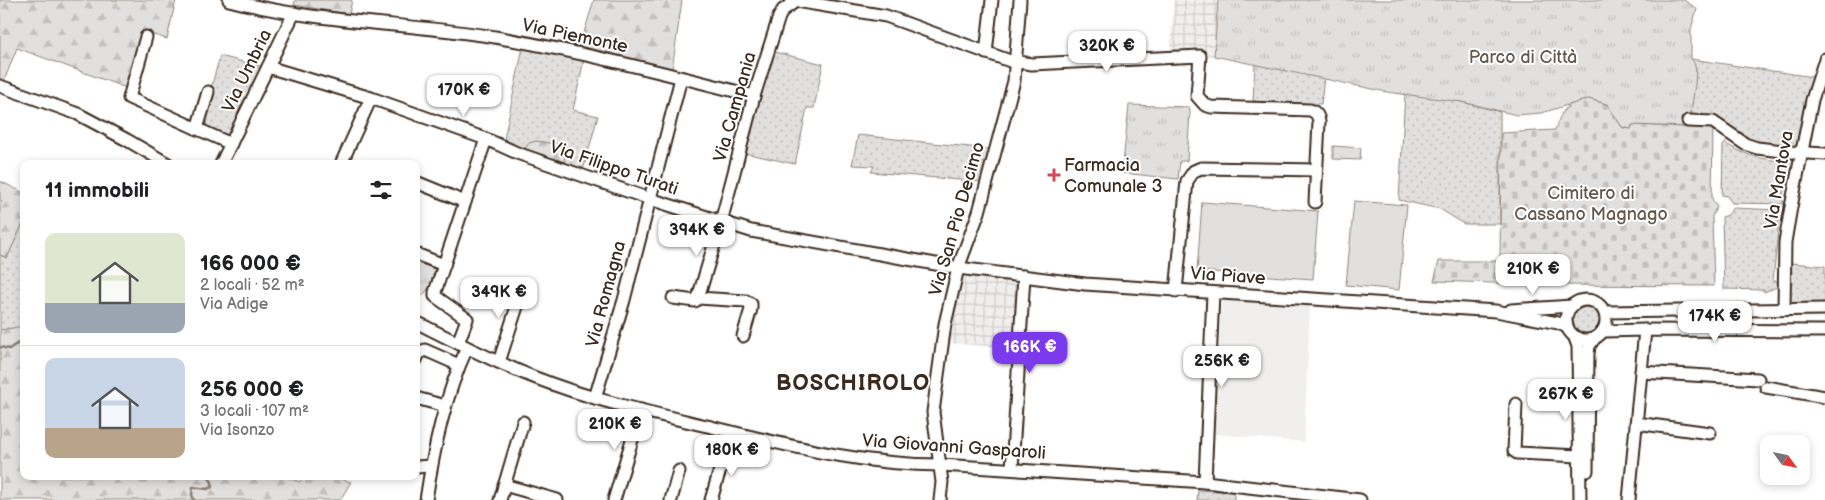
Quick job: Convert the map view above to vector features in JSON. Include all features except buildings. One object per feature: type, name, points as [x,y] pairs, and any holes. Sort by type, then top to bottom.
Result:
[{"type":"street","name":"Via Piemonte","points":[[229,0],[268,4],[294,13],[495,37],[754,96]]},
{"type":"street","points":[[992,0],[986,53],[1016,62],[1032,64],[1200,56],[1197,96],[1205,105],[1211,107],[1315,111],[1320,122],[1314,202]]},
{"type":"street","name":"Via San Pio Decimo","points":[[940,500],[941,465],[933,422],[933,402],[945,324],[958,268],[979,212],[1014,81],[1020,0]]},
{"type":"street","name":"Via Campania","points":[[698,298],[721,222],[754,96],[779,17],[783,10],[796,1],[886,16],[986,53]]},
{"type":"street","name":"Via Umbria","points":[[223,160],[294,13]]},
{"type":"street","points":[[146,37],[129,98],[231,144]]},
{"type":"street","name":"Via Mantova","points":[[1784,309],[1785,242],[1812,100],[1825,59]]},
{"type":"street","name":"Via Filippo Turati","points":[[268,67],[371,98],[486,139],[517,153],[650,199],[751,231],[958,268]]},
{"type":"street","name":"Via Romagna","points":[[595,398],[624,300],[681,78]]},
{"type":"street","points":[[0,86],[78,114],[161,160]]},
{"type":"street","name":"Via Umbria","points":[[197,128],[208,92]]},
{"type":"street","points":[[343,160],[371,98]]},
{"type":"street","points":[[1688,120],[1713,122],[1745,144],[1757,148],[1825,154]]},
{"type":"street","points":[[426,500],[431,466],[445,406],[459,365],[467,319],[435,296],[486,139]]},
{"type":"street","points":[[1176,290],[1187,181],[1194,170],[1201,168],[1316,170]]},
{"type":"street","points":[[420,184],[465,202]]},
{"type":"street","points":[[420,256],[444,266]]},
{"type":"street","name":"Via Piave","points":[[958,268],[1085,284],[1496,311],[1558,323],[1567,327]]},
{"type":"street","points":[[1012,469],[1024,276]]},
{"type":"street","points":[[499,362],[524,285]]},
{"type":"street","points":[[1205,482],[1213,293]]},
{"type":"street","points":[[673,298],[695,301],[698,298],[746,301],[751,304],[751,309],[744,336]]},
{"type":"street","points":[[1580,500],[1578,346],[1567,327],[1566,315],[1577,302],[1588,300],[1598,303],[1605,312],[1607,322],[1604,331],[1589,346],[1588,354],[1587,500]]},
{"type":"street","name":"Via Piave","points":[[1496,311],[1572,306]]},
{"type":"street","points":[[1605,312],[1825,309]]},
{"type":"street","name":"Via Giovanni Gasparoli","points":[[420,324],[463,346],[536,378],[595,398],[798,448],[906,465],[1012,469],[1205,482],[1360,500]]},
{"type":"street","points":[[1629,500],[1645,330]]},
{"type":"street","points":[[1604,331],[1825,331]]},
{"type":"street","points":[[1575,338],[1588,341],[1594,340]]},
{"type":"street","points":[[420,352],[425,350],[459,365]]},
{"type":"street","points":[[1641,372],[1762,383],[1825,397]]},
{"type":"street","points":[[420,399],[445,406]]},
{"type":"street","points":[[1516,404],[1514,450],[1518,453],[1579,456]]},
{"type":"street","points":[[614,500],[641,410]]},
{"type":"street","points":[[500,500],[523,422]]},
{"type":"street","points":[[1636,423],[1710,433]]},
{"type":"street","points":[[711,500],[727,446]]},
{"type":"street","points":[[420,467],[431,466]]},
{"type":"street","points":[[671,500],[678,471]]},
{"type":"street","points":[[504,485],[558,500]]},
{"type":"shaded area","points":[[1174,0],[1218,0],[1214,56],[1170,52]]},
{"type":"shaded area","points":[[968,275],[1012,281],[1016,285],[1012,348],[948,343],[954,312],[964,279]]},
{"type":"shaded area","points":[[1222,299],[1310,306],[1304,442],[1213,434]]},
{"type":"green space","points":[[0,0],[176,0],[167,39],[144,32],[129,89],[17,48],[4,81],[0,80]]},
{"type":"green space","points":[[295,0],[352,0],[349,14],[294,5]]},
{"type":"green space","points":[[594,0],[682,0],[672,70],[579,49]]},
{"type":"green space","name":"Parco di Città","points":[[1218,0],[1684,0],[1697,9],[1691,29],[1691,59],[1696,71],[1689,127],[1632,125],[1631,129],[1622,127],[1607,104],[1589,99],[1541,113],[1517,115],[1462,102],[1387,92],[1214,56]]},
{"type":"green space","points":[[523,47],[584,60],[573,110],[598,116],[584,167],[578,170],[564,165],[561,145],[536,141],[524,150],[504,139]]},
{"type":"green space","points":[[775,52],[823,64],[814,108],[807,108],[795,164],[744,153],[761,88]]},
{"type":"green space","points":[[220,56],[263,67],[229,139],[200,127]]},
{"type":"green space","points":[[1691,59],[1813,77],[1797,145],[1793,147],[1754,141],[1744,138],[1725,122],[1708,115],[1692,115],[1690,111],[1696,70]]},
{"type":"green space","points":[[1255,64],[1324,77],[1321,104],[1257,102],[1253,100]]},
{"type":"green space","points":[[1405,93],[1458,101],[1500,112],[1500,224],[1464,224],[1440,209],[1399,200]]},
{"type":"green space","name":"Cimitero di Cassano Magnago","points":[[1589,99],[1607,104],[1622,127],[1631,129],[1632,125],[1713,128],[1712,199],[1717,206],[1712,216],[1714,286],[1552,285],[1434,281],[1439,261],[1500,261],[1501,133],[1555,130],[1566,108]]},
{"type":"green space","points":[[1129,105],[1189,107],[1187,161],[1180,161],[1178,179],[1122,173]]},
{"type":"green space","points":[[858,135],[989,149],[981,182],[871,172],[874,166],[852,165]]},
{"type":"green space","points":[[536,141],[561,145],[565,152],[564,165],[524,150],[529,143]]},
{"type":"green space","points":[[1725,143],[1739,151],[1762,158],[1786,162],[1788,155],[1795,159],[1794,168],[1788,167],[1782,201],[1787,202],[1786,204],[1732,203],[1727,196],[1722,195],[1723,146]]},
{"type":"green space","points":[[1333,146],[1361,148],[1360,160],[1333,159]]},
{"type":"green space","points":[[0,181],[20,191],[20,230],[7,258],[0,255],[0,205],[2,201],[0,201]]},
{"type":"green space","points":[[1354,201],[1407,205],[1399,290],[1346,285]]},
{"type":"green space","points":[[1202,202],[1318,211],[1313,279],[1197,271]]},
{"type":"green space","points":[[1733,208],[1780,210],[1773,281],[1779,281],[1780,286],[1764,292],[1764,290],[1724,289],[1722,217],[1728,215]]},
{"type":"green space","points":[[20,230],[20,327],[2,331],[0,330],[0,255],[7,258]]},
{"type":"green space","points":[[1791,263],[1825,266],[1825,306],[1793,305],[1789,299]]},
{"type":"green space","points":[[420,264],[437,270],[432,283],[423,296],[420,294]]},
{"type":"green space","points":[[1587,307],[1597,311],[1601,321],[1597,331],[1587,335],[1577,331],[1573,321],[1577,311]]},
{"type":"green space","points":[[20,327],[20,480],[294,480],[300,482],[301,480],[344,480],[351,482],[340,500],[0,500],[0,330]]},
{"type":"green space","points":[[1198,490],[1234,492],[1234,500],[1197,500]]},
{"type":"waterway","points":[[0,347],[9,349],[20,342]]},
{"type":"waterway","points":[[194,500],[192,495],[193,487],[207,489],[212,487],[211,480]]},
{"type":"place","name":"Farmacia Comunale 3","points":[[1054,175]]},
{"type":"district","name":"BOSCHIROLO","points":[[853,383]]}]
